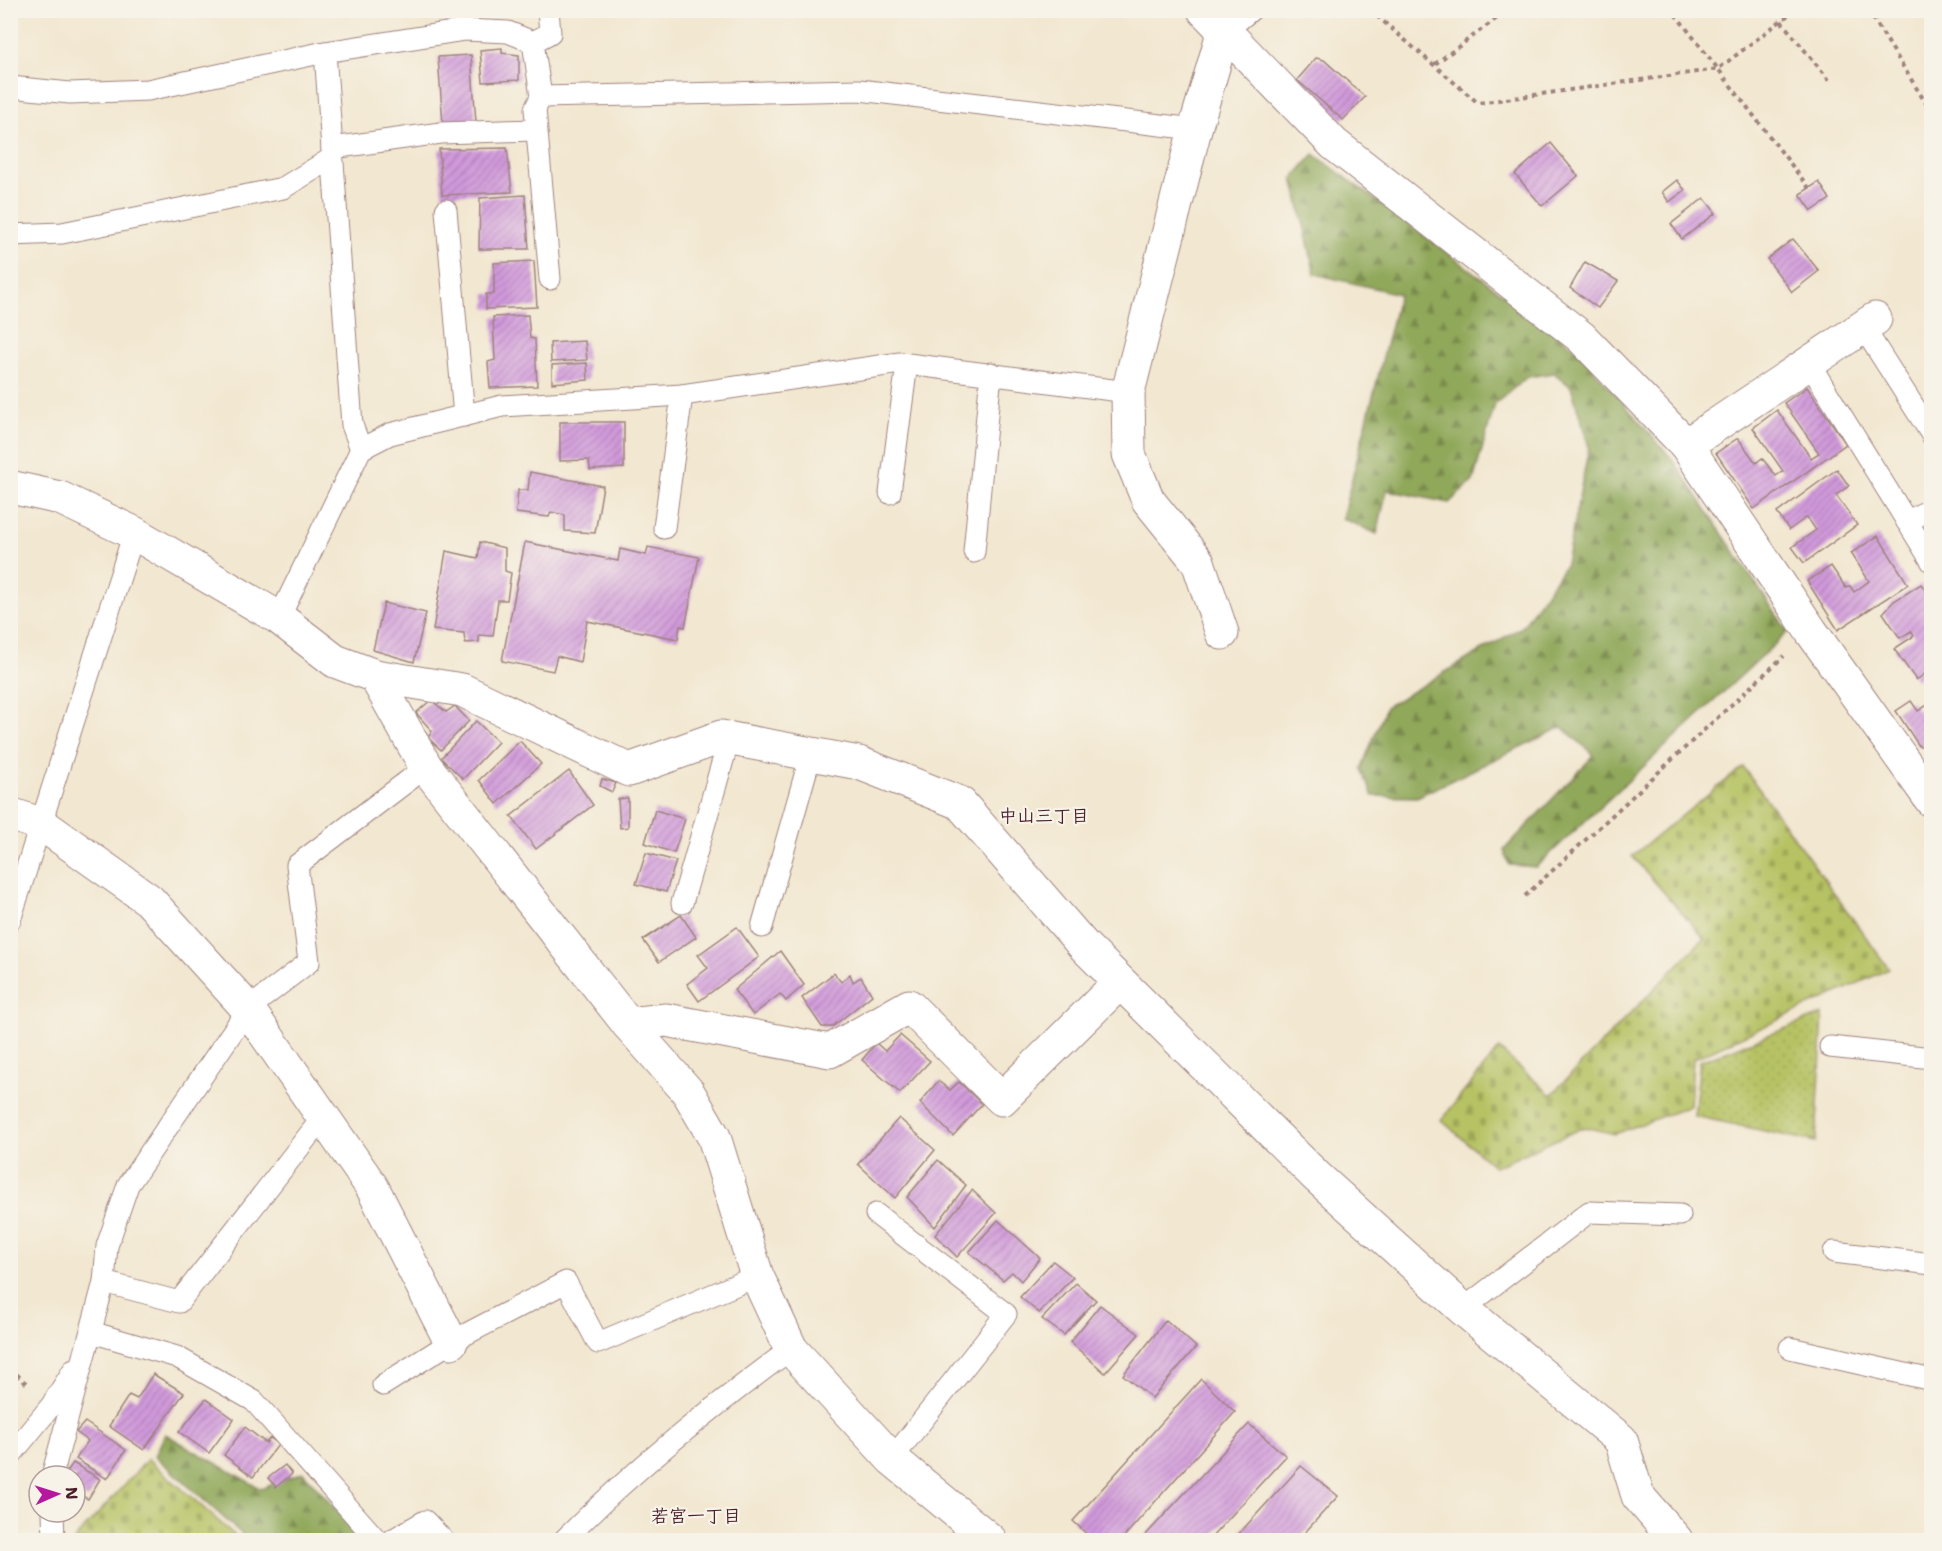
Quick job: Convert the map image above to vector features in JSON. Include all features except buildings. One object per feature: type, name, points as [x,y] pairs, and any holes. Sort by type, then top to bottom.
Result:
[{"type":"street","points":[[1214,22],[1196,129],[1128,392],[1129,454],[1148,500],[1198,562],[1222,633]]},
{"type":"street","points":[[1214,22],[1334,144],[1581,337],[1686,445],[1811,631],[1932,801]]},
{"type":"street","points":[[1686,445],[1869,323]]},
{"type":"street","points":[[10,487],[60,498],[134,533],[279,618],[335,661],[375,676],[462,690],[629,770],[721,737],[859,763],[960,803],[1084,946],[1316,1176],[1463,1309],[1621,1440],[1638,1496],[1676,1540]]},
{"type":"street","points":[[375,676],[426,767],[628,1024],[688,1092],[714,1137],[757,1276],[791,1349],[892,1460],[990,1540]]},
{"type":"street","points":[[10,814],[43,825],[149,900],[248,1009],[372,1187],[451,1342]]},
{"type":"street","points":[[628,1024],[666,1020],[830,1051],[909,1006],[1002,1099],[1119,982]]},
{"type":"lane","points":[[10,87],[70,93],[148,90],[325,52],[465,30],[508,32],[533,42],[550,33],[548,10]]},
{"type":"lane","points":[[1214,22],[1251,10]]},
{"type":"lane","points":[[533,42],[541,97],[535,109],[536,130],[550,279]]},
{"type":"lane","points":[[325,52],[352,425],[361,449]]},
{"type":"lane","points":[[541,97],[859,90],[1196,129]]},
{"type":"lane","points":[[10,236],[62,233],[283,188],[332,153],[441,133],[536,130]]},
{"type":"lane","points":[[446,210],[464,416]]},
{"type":"lane","points":[[1869,323],[1932,435]]},
{"type":"lane","points":[[1809,363],[1932,562]]},
{"type":"lane","points":[[279,618],[361,449],[390,434],[502,406],[682,395],[907,364],[1128,392]]},
{"type":"lane","points":[[890,493],[907,364]]},
{"type":"lane","points":[[974,552],[991,373]]},
{"type":"lane","points":[[664,528],[682,395]]},
{"type":"lane","points":[[1907,522],[1932,508]]},
{"type":"lane","points":[[10,920],[43,825],[134,533]]},
{"type":"lane","points":[[682,903],[729,739]]},
{"type":"lane","points":[[762,927],[811,754]]},
{"type":"lane","points":[[55,1464],[104,1282],[107,1246],[128,1185],[248,1009],[309,962],[297,865],[426,767]]},
{"type":"lane","points":[[1830,1047],[1932,1058]]},
{"type":"lane","points":[[104,1282],[179,1302],[323,1118]]},
{"type":"lane","points":[[1463,1309],[1589,1212],[1680,1215]]},
{"type":"lane","points":[[876,1214],[1006,1314],[892,1460]]},
{"type":"lane","points":[[1834,1252],[1932,1264]]},
{"type":"lane","points":[[383,1385],[451,1342],[566,1282],[598,1343],[757,1276]]},
{"type":"lane","points":[[10,1456],[51,1406],[88,1341]]},
{"type":"lane","points":[[88,1341],[177,1357],[254,1401],[377,1540]]},
{"type":"lane","points":[[1790,1348],[1932,1380]]},
{"type":"lane","points":[[564,1540],[609,1494],[720,1401],[791,1349]]},
{"type":"lane","points":[[392,1540],[425,1521],[443,1540]]},
{"type":"lane","points":[[53,1524],[54,1540]]},
{"type":"path","points":[[1371,10],[1478,103],[1718,69],[1795,10]]},
{"type":"path","points":[[1435,64],[1508,10]]},
{"type":"path","points":[[1672,10],[1809,188]]},
{"type":"path","points":[[1868,10],[1932,114]]},
{"type":"path","points":[[1781,21],[1829,80]]},
{"type":"path","points":[[1525,896],[1811,631]]},
{"type":"green space","points":[[1314,154],[1573,346],[1673,460],[1788,632],[1536,867],[1509,865],[1504,850],[1594,755],[1562,727],[1417,797],[1373,796],[1361,769],[1386,707],[1522,627],[1566,564],[1589,447],[1571,387],[1554,373],[1527,377],[1495,404],[1473,481],[1449,503],[1387,490],[1377,534],[1342,518],[1399,294],[1315,274],[1293,178]]},
{"type":"green space","points":[[1743,767],[1889,969],[1693,1059],[1690,1106],[1615,1134],[1584,1127],[1495,1167],[1441,1120],[1499,1049],[1551,1095],[1704,938],[1632,856]]},
{"type":"green space","points":[[1823,1014],[1816,1142],[1694,1116],[1700,1061]]},
{"type":"green space","points":[[165,1434],[261,1489],[303,1472],[363,1540],[275,1540],[245,1537],[155,1456]]},
{"type":"green space","points":[[148,1459],[240,1540],[74,1540]]},
{"type":"district","name":"中山三丁目","points":[[1044,816]]},
{"type":"district","name":"若宮一丁目","points":[[696,1516]]}]
